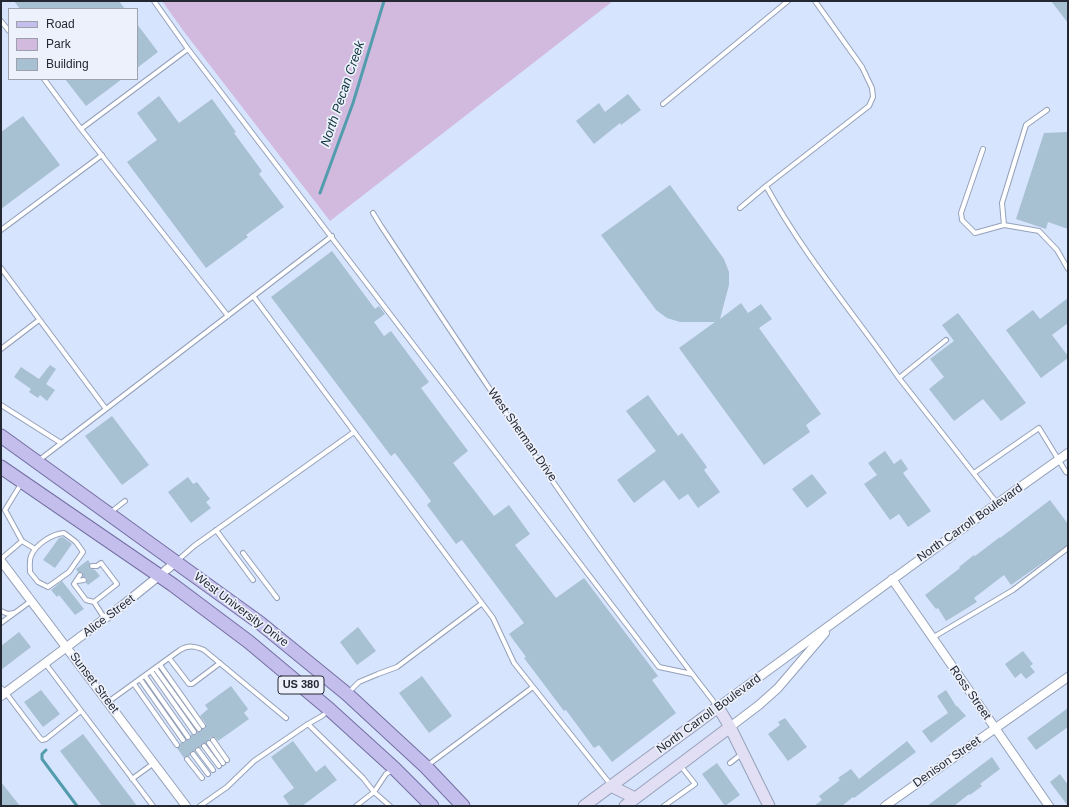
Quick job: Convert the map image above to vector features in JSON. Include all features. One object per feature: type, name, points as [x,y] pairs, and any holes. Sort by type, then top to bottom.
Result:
[{"type":"main road","name":"West University Drive","points":[[1,436],[38,461],[260,623],[347,694],[426,767],[463,806]]},
{"type":"main road","name":"West University Drive","points":[[1,467],[173,585],[249,642],[329,709],[394,768],[432,806]]},
{"type":"street","name":"North Carroll Boulevard","points":[[584,806],[892,579],[1068,453]]},
{"type":"street","name":"Sunset Street","points":[[1,560],[186,806]]},
{"type":"street","name":"Alice Street","points":[[3,692],[106,619],[176,562]]},
{"type":"street","name":"Ross Street","points":[[892,579],[1049,806]]},
{"type":"street","name":"North Carroll Boulevard","points":[[625,806],[637,800],[759,705],[778,688],[834,622]]},
{"type":"street","name":"Denison Street","points":[[885,806],[1068,677]]},
{"type":"street","points":[[718,707],[730,727],[768,806]]},
{"type":"street","points":[[611,786],[637,800]]},
{"type":"lane","points":[[154,1],[188,49],[659,667],[692,674]]},
{"type":"lane","points":[[663,104],[788,1]]},
{"type":"lane","points":[[740,208],[869,106],[873,97],[872,88],[862,67],[815,1]]},
{"type":"lane","points":[[1,21],[8,30]]},
{"type":"lane","points":[[81,129],[188,49]]},
{"type":"lane","points":[[45,80],[81,129],[228,316]]},
{"type":"lane","points":[[1004,225],[1002,203],[1026,125],[1047,110]]},
{"type":"lane","points":[[983,149],[961,213],[962,220],[975,233],[1004,225],[1039,231],[1057,250],[1068,269]]},
{"type":"lane","points":[[1,230],[102,155]]},
{"type":"lane","points":[[766,186],[778,208],[810,257],[899,378],[998,504]]},
{"type":"lane","name":"West Sherman Drive","points":[[374,213],[385,233],[478,372],[587,529],[675,653],[718,707]]},
{"type":"lane","points":[[38,461],[332,236]]},
{"type":"lane","points":[[1,268],[106,409]]},
{"type":"lane","points":[[253,296],[493,618],[514,663],[611,786]]},
{"type":"lane","points":[[1,350],[40,320]]},
{"type":"lane","points":[[899,378],[946,340]]},
{"type":"lane","points":[[1,406],[61,444]]},
{"type":"lane","points":[[974,473],[1039,428],[1068,473]]},
{"type":"lane","points":[[176,562],[194,546],[354,432]]},
{"type":"lane","points":[[22,482],[5,510],[22,541],[35,549]]},
{"type":"lane","points":[[109,513],[124,501]]},
{"type":"lane","points":[[216,530],[253,580]]},
{"type":"lane","points":[[64,533],[76,542],[83,552],[69,572],[48,587],[38,582],[30,572],[30,558],[35,549],[57,534],[64,533]]},
{"type":"lane","points":[[1,560],[22,541]]},
{"type":"lane","points":[[932,638],[1013,590],[1068,548]]},
{"type":"lane","points":[[243,552],[277,598]]},
{"type":"lane","points":[[94,602],[117,584],[101,563],[94,566],[96,571]]},
{"type":"lane","points":[[80,575],[74,584],[86,600],[94,602],[106,619]]},
{"type":"lane","points":[[77,581],[84,580]]},
{"type":"lane","points":[[1,623],[31,601]]},
{"type":"lane","points":[[347,694],[359,682],[397,667],[482,604]]},
{"type":"lane","points":[[1,611],[8,614],[15,613]]},
{"type":"lane","points":[[108,702],[185,647],[191,646],[204,650],[286,718]]},
{"type":"lane","points":[[169,658],[189,684],[192,684],[220,663]]},
{"type":"lane","points":[[45,663],[153,806]]},
{"type":"lane","points":[[157,666],[201,727]]},
{"type":"lane","points":[[150,672],[194,732]]},
{"type":"lane","points":[[145,676],[188,736]]},
{"type":"lane","points":[[140,679],[183,740]]},
{"type":"lane","points":[[134,684],[177,745]]},
{"type":"lane","points":[[426,767],[533,687]]},
{"type":"lane","points":[[3,692],[42,740],[46,739],[81,711]]},
{"type":"lane","points":[[200,806],[227,787],[254,761],[322,716],[329,709]]},
{"type":"lane","points":[[308,724],[363,778],[374,792],[390,806]]},
{"type":"lane","points":[[211,741],[225,762]]},
{"type":"lane","points":[[204,746],[219,766]]},
{"type":"lane","points":[[198,750],[213,770]]},
{"type":"lane","points":[[730,763],[743,753]]},
{"type":"lane","points":[[193,754],[208,774]]},
{"type":"lane","points":[[187,759],[202,778]]},
{"type":"lane","points":[[132,779],[154,763]]},
{"type":"lane","points":[[664,806],[694,784],[680,765]]},
{"type":"lane","points":[[356,806],[374,792],[386,774],[394,768]]},
{"type":"green space","points":[[162,1],[613,1],[330,221]]},
{"type":"building","points":[[14,1],[119,1],[124,8],[19,8]]},
{"type":"building","points":[[1051,1],[1068,1],[1068,23]]},
{"type":"building","points":[[138,25],[158,52],[138,67]]},
{"type":"building","points":[[66,80],[121,80],[86,106]]},
{"type":"building","points":[[628,94],[641,110],[621,125],[620,123],[594,144],[576,121],[599,103],[605,112]]},
{"type":"building","points":[[159,96],[179,123],[212,99],[236,132],[234,133],[262,171],[259,174],[284,207],[246,235],[248,237],[206,268],[127,162],[157,140],[137,113]]},
{"type":"building","points":[[23,116],[60,165],[1,209],[1,132]]},
{"type":"building","points":[[1068,132],[1068,229],[1048,222],[1046,229],[1016,219],[1044,133]]},
{"type":"building","points":[[670,185],[724,259],[729,272],[729,285],[720,319],[741,303],[748,313],[761,304],[772,319],[759,328],[821,414],[806,425],[810,432],[764,465],[679,348],[715,322],[680,322],[667,318],[656,310],[601,235]]},
{"type":"building","points":[[332,251],[375,309],[379,306],[385,314],[374,322],[384,336],[391,331],[429,382],[421,388],[468,451],[453,463],[494,516],[509,505],[530,534],[515,545],[556,598],[584,578],[658,676],[652,680],[676,713],[612,762],[599,745],[594,748],[566,710],[564,711],[524,658],[526,657],[509,634],[524,623],[462,540],[456,544],[427,505],[431,501],[395,453],[391,456],[271,297]]},
{"type":"building","points":[[1068,298],[1068,323],[1052,335],[1068,358],[1041,378],[1006,330],[1033,310],[1040,319]]},
{"type":"building","points":[[958,313],[1026,403],[1001,421],[983,399],[954,421],[929,389],[944,377],[930,359],[954,341],[942,325]]},
{"type":"building","points":[[50,365],[56,369],[46,384],[55,390],[47,401],[40,395],[38,398],[29,392],[31,389],[14,377],[21,367],[39,379]]},
{"type":"building","points":[[648,395],[678,436],[682,433],[707,467],[704,470],[720,492],[698,508],[688,494],[679,500],[664,480],[634,503],[617,480],[656,451],[626,411]]},
{"type":"building","points":[[112,416],[149,465],[122,485],[85,436]]},
{"type":"building","points":[[885,451],[894,464],[901,459],[908,469],[903,473],[931,511],[908,527],[899,514],[890,520],[864,484],[877,475],[868,463]]},
{"type":"building","points":[[812,474],[827,493],[807,508],[792,489]]},
{"type":"building","points":[[188,477],[193,484],[197,482],[210,499],[206,502],[211,508],[191,523],[168,492]]},
{"type":"building","points":[[1050,500],[1068,524],[1068,545],[1011,585],[1004,575],[974,598],[977,602],[946,621],[938,608],[936,609],[925,595],[960,568],[959,567],[974,555],[975,556],[1000,538]]},
{"type":"building","points":[[63,537],[72,544],[55,568],[43,560],[59,538]]},
{"type":"building","points":[[88,560],[90,563],[89,568],[95,570],[100,576],[88,585],[86,583],[87,578],[83,577],[82,572],[78,572],[76,569]]},
{"type":"building","points":[[62,581],[84,609],[75,615],[59,595],[57,597],[51,590]]},
{"type":"building","points":[[358,627],[376,651],[357,665],[340,642]]},
{"type":"building","points":[[19,632],[31,647],[1,670],[1,646]]},
{"type":"building","points":[[1023,651],[1033,664],[1030,666],[1035,672],[1026,679],[1021,673],[1015,678],[1005,664]]},
{"type":"building","points":[[422,676],[452,716],[429,733],[399,693]]},
{"type":"building","points":[[231,686],[248,709],[244,713],[249,719],[218,741],[215,737],[211,737],[206,743],[202,743],[201,748],[196,747],[195,751],[190,752],[190,756],[186,756],[184,758],[177,748],[180,746],[180,743],[185,743],[186,740],[191,739],[191,734],[196,735],[197,732],[201,732],[202,729],[205,729],[206,724],[200,716],[208,709],[205,705]]},
{"type":"building","points":[[41,690],[60,714],[43,727],[24,702]]},
{"type":"building","points":[[946,690],[956,706],[966,716],[931,743],[922,731],[948,713],[937,696]]},
{"type":"building","points":[[1068,708],[1068,727],[1036,750],[1027,738]]},
{"type":"building","points":[[785,718],[807,747],[788,761],[768,734],[780,725],[778,722]]},
{"type":"building","points":[[83,734],[137,806],[102,806],[60,751]]},
{"type":"building","points":[[293,741],[316,772],[325,765],[337,780],[302,806],[290,806],[283,796],[294,788],[271,757]]},
{"type":"building","points":[[907,741],[916,752],[854,798],[853,797],[842,806],[814,806],[822,800],[819,796],[840,780],[838,778],[851,769],[859,779]]},
{"type":"building","points":[[992,757],[1000,769],[980,784],[982,786],[954,806],[927,806]]},
{"type":"building","points":[[717,763],[740,795],[725,806],[702,774]]},
{"type":"building","points":[[1060,774],[1068,785],[1068,806],[1050,782]]},
{"type":"building","points":[[1,782],[20,806],[1,806]]},
{"type":"waterway","name":"North Pecan Creek","points":[[320,193],[353,103],[384,1]]},
{"type":"waterway","name":"North Pecan Creek","points":[[46,750],[42,754],[42,759],[77,806]]}]
